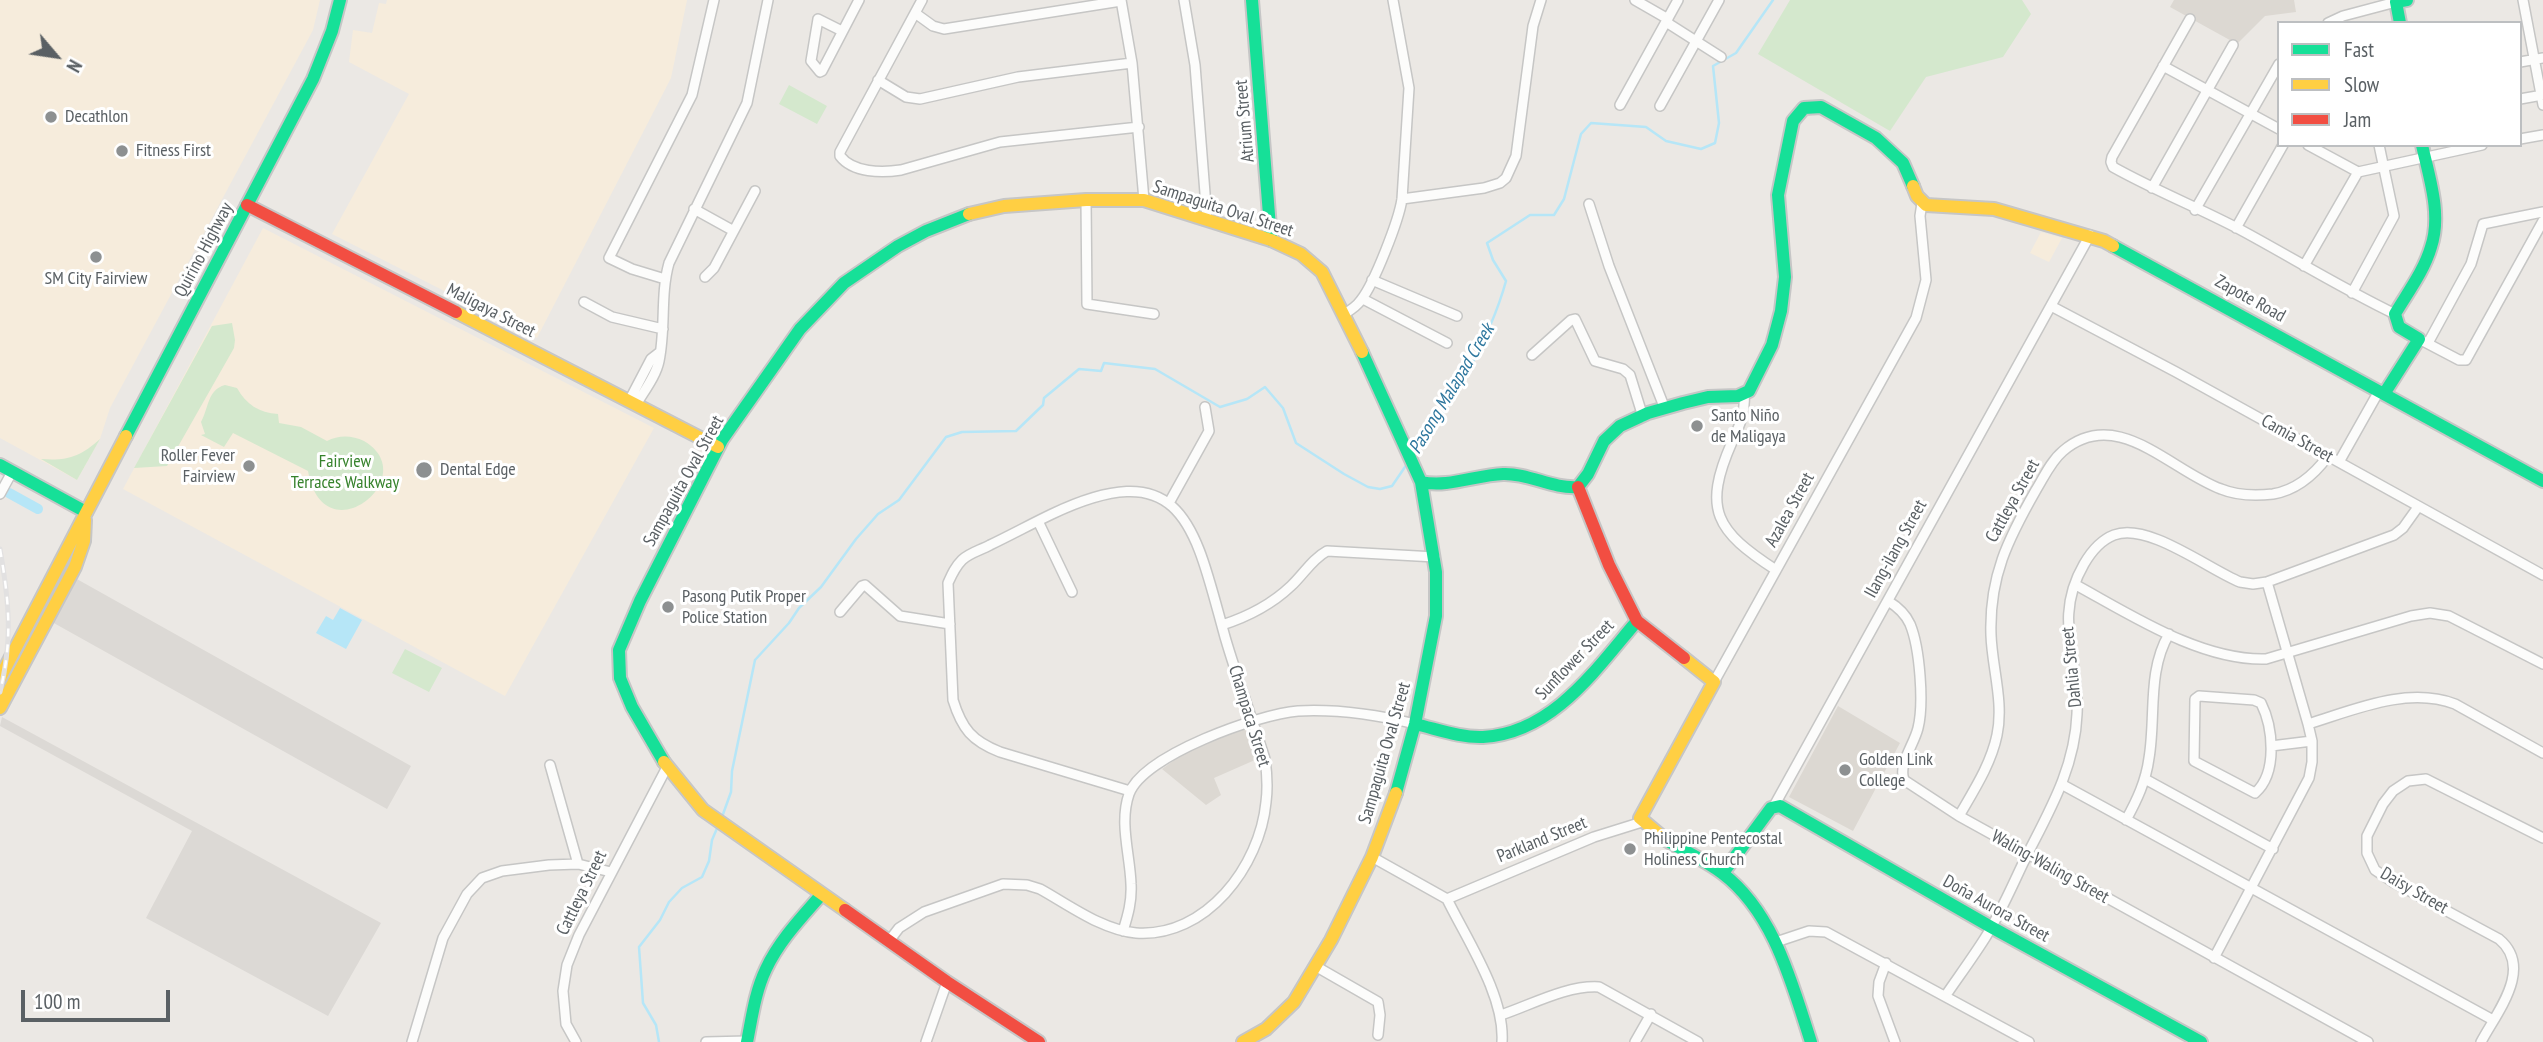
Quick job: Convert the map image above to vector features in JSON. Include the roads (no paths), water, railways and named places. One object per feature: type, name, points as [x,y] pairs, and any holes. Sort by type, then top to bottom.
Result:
[{"type":"main road","name":"Quirino Highway","points":[[0,678],[317,71],[340,0]]},
{"type":"main road","name":"Atrium Street","points":[[1252,0],[1272,240]]},
{"type":"main road","points":[[2400,1],[2400,21]]},
{"type":"main road","points":[[1421,482],[1435,484],[1519,474],[1565,487],[1578,487],[1587,478],[1595,455],[1607,436],[1620,426],[1699,398],[1744,395],[1749,391],[1769,350],[1780,313],[1784,269],[1778,195],[1793,121],[1799,110],[1812,105],[1821,107],[1886,145],[1903,163],[1911,176],[1916,195],[1922,202]]},
{"type":"main road","points":[[2381,393],[2424,341],[2399,327],[2395,314],[2424,261],[2434,236],[2435,221],[2423,151]]},
{"type":"main road","name":"Sampaguita Oval Street","points":[[1040,1042],[947,982],[703,810],[667,767],[623,689],[618,650],[718,447],[800,329],[844,283],[876,259],[926,231],[974,212],[1004,206],[1144,195],[1272,240],[1313,262],[1329,283],[1421,482],[1438,588],[1436,616],[1415,724],[1394,799],[1372,857],[1317,967],[1294,1002],[1266,1029],[1243,1042]]},
{"type":"main road","name":"Zapote Road","points":[[1922,202],[1931,206],[1994,209],[2090,235],[2126,251],[2543,481]]},
{"type":"main road","name":"Maligaya Street","points":[[247,205],[718,447]]},
{"type":"main road","points":[[0,465],[86,512]]},
{"type":"main road","points":[[1578,487],[1609,565],[1637,621],[1714,682]]},
{"type":"main road","name":"Quirino Highway","points":[[0,708],[75,567],[84,541],[86,512]]},
{"type":"main road","name":"Sunflower Street","points":[[1415,724],[1485,737],[1535,723],[1551,713],[1572,693],[1637,621]]},
{"type":"main road","name":"Azalea Street","points":[[1642,822],[1640,814],[1714,682]]},
{"type":"main road","name":"Ilang-ilang Street","points":[[1723,873],[1774,806]]},
{"type":"main road","name":"Doña Aurora Street","points":[[1774,806],[1785,808],[1991,927],[2201,1042]]},
{"type":"main road","points":[[1642,822],[1723,873],[1762,918],[1776,942],[1811,1042]]},
{"type":"main road","points":[[747,1041],[758,992],[767,967],[785,939],[821,895]]},
{"type":"street","points":[[665,279],[632,269],[609,258],[692,95],[714,0]]},
{"type":"street","points":[[632,403],[652,359],[660,352],[665,279],[675,247],[747,103],[768,0]]},
{"type":"street","points":[[842,31],[818,19],[811,61],[820,72],[859,0]]},
{"type":"street","points":[[922,0],[842,146],[840,156],[854,167],[887,172],[1000,142],[1139,127]]},
{"type":"street","points":[[915,13],[933,26],[944,29],[1121,0],[1132,63],[1144,195]]},
{"type":"street","points":[[1184,0],[1195,65],[1207,219]]},
{"type":"street","points":[[1344,314],[1363,299],[1402,199],[1409,88],[1393,0]]},
{"type":"street","points":[[1402,199],[1484,188],[1506,178],[1516,156],[1533,26],[1541,0]]},
{"type":"street","points":[[1620,105],[1678,0]]},
{"type":"street","points":[[1660,106],[1720,0]]},
{"type":"street","points":[[2522,99],[2542,99],[2539,59],[2524,23],[2523,0]]},
{"type":"street","points":[[1638,1],[1721,57]]},
{"type":"street","points":[[2332,21],[2400,1]]},
{"type":"street","points":[[2190,19],[2111,162],[2113,167],[2236,228],[2395,314]]},
{"type":"street","points":[[2152,188],[2233,45]]},
{"type":"street","points":[[878,80],[906,97],[920,99],[1018,76],[1132,63]]},
{"type":"street","points":[[2163,66],[2277,128]]},
{"type":"street","points":[[2195,210],[2277,67]]},
{"type":"street","points":[[2522,139],[2543,135]]},
{"type":"street","points":[[2236,228],[2282,147]]},
{"type":"street","points":[[2312,147],[2358,172]]},
{"type":"street","points":[[2352,293],[2394,216],[2379,147]]},
{"type":"street","points":[[2304,266],[2358,172],[2423,151],[2462,147]]},
{"type":"street","points":[[705,277],[714,268],[755,191]]},
{"type":"street","points":[[1086,200],[1087,304],[1154,314]]},
{"type":"street","name":"Azalea Street","points":[[1714,682],[1916,318],[1926,281],[1919,210],[1922,202]]},
{"type":"street","points":[[1589,204],[1609,267],[1665,409]]},
{"type":"street","points":[[694,209],[732,230]]},
{"type":"street","points":[[2543,212],[2483,223],[2472,264],[2424,341],[2462,362],[2466,360],[2543,221]]},
{"type":"street","name":"Ilang-ilang Street","points":[[1774,806],[2090,235]]},
{"type":"street","points":[[1372,280],[1457,316]]},
{"type":"street","points":[[1363,299],[1447,343]]},
{"type":"street","points":[[584,302],[612,317],[663,329]]},
{"type":"street","name":"Camia Street","points":[[2051,306],[2543,575]]},
{"type":"street","points":[[1532,355],[1575,319],[1595,361],[1623,369],[1630,374],[1643,416]]},
{"type":"street","points":[[2339,462],[2381,393]]},
{"type":"street","points":[[1744,395],[1744,412],[1723,463],[1715,498],[1723,522],[1737,541],[1776,570]]},
{"type":"street","points":[[1169,503],[1209,431],[1205,407]]},
{"type":"street","name":"Cattleya Street","points":[[1959,816],[1985,769],[1997,736],[1999,704],[1991,635],[1992,607],[2002,558],[2023,513],[2050,467],[2063,452],[2095,435],[2114,434],[2137,443],[2219,489],[2254,496],[2278,493],[2299,485],[2328,456]]},
{"type":"street","points":[[0,494],[12,472]]},
{"type":"street","name":"Champaca Street","points":[[889,941],[900,928],[924,912],[1003,884],[1027,885],[1040,889],[1098,921],[1123,931],[1153,932],[1176,928],[1194,921],[1208,910],[1240,873],[1253,850],[1266,803],[1265,759],[1192,530],[1179,511],[1169,503],[1137,490],[1109,492],[1069,506],[1038,521],[964,558],[955,568],[948,583],[953,700],[957,714],[971,736],[980,744],[1000,752],[1130,791]]},
{"type":"street","name":"Dahlia Street","points":[[1946,995],[1991,927],[2063,785],[2074,741],[2077,713],[2068,619],[2076,585],[2091,554],[2105,540],[2116,534],[2129,532],[2166,544],[2240,582],[2267,582],[2394,535],[2411,519],[2418,507]]},
{"type":"street","points":[[1038,521],[1072,592]]},
{"type":"street","points":[[1222,625],[1248,614],[1283,593],[1327,551],[1434,557]]},
{"type":"street","points":[[2214,958],[2309,778],[2312,762],[2312,741],[2308,724],[2267,582]]},
{"type":"street","points":[[840,612],[862,586],[866,585],[900,616],[950,624]]},
{"type":"street","points":[[2076,585],[2169,634],[2201,647],[2241,658],[2266,659],[2411,616],[2431,614],[2449,616],[2543,664]]},
{"type":"street","name":"Waling-Waling Street","points":[[1888,601],[1901,610],[1910,624],[1921,692],[1921,714],[1902,775],[1904,780],[1915,790],[1959,816],[2368,1042]]},
{"type":"street","points":[[2126,820],[2145,779],[2151,749],[2156,666],[2169,634]]},
{"type":"street","points":[[2196,696],[2254,700],[2261,703],[2267,719],[2271,746],[2267,774],[2255,793],[2196,763],[2193,757],[2196,696]]},
{"type":"street","points":[[2308,724],[2396,699],[2440,698],[2543,752]]},
{"type":"street","points":[[1123,931],[1131,896],[1125,825],[1130,791],[1154,767],[1183,748],[1253,722],[1295,712],[1315,711],[1415,724]]},
{"type":"street","points":[[2271,746],[2312,741]]},
{"type":"street","points":[[550,765],[578,864]]},
{"type":"street","name":"Cattleya Street","points":[[576,1042],[566,1024],[563,991],[567,965],[579,935],[667,767]]},
{"type":"street","points":[[2145,779],[2273,849]]},
{"type":"street","name":"Daisy Street","points":[[2481,1042],[2513,978],[2515,967],[2509,947],[2375,870],[2367,853],[2367,836],[2383,804],[2393,791],[2409,781],[2426,779],[2543,838]]},
{"type":"street","points":[[2063,785],[2493,1020]]},
{"type":"street","name":"Parkland Street","points":[[1447,899],[1594,837],[1642,822]]},
{"type":"street","points":[[1372,857],[1447,899],[1493,991],[1501,1016],[1502,1042]]},
{"type":"street","points":[[412,1042],[438,952],[467,894],[482,878],[502,871],[549,865],[578,864],[611,872]]},
{"type":"street","points":[[1776,942],[1809,931],[1826,932],[2029,1042]]},
{"type":"street","points":[[1886,963],[1879,982],[1878,996],[1895,1042]]},
{"type":"street","points":[[1317,967],[1378,1002],[1378,1035]]},
{"type":"street","points":[[926,1042],[947,982]]},
{"type":"street","points":[[1501,1016],[1588,986],[1599,987],[1698,1042]]},
{"type":"street","points":[[1635,1042],[1651,1014]]},
{"type":"street","points":[[706,1042],[747,1041]]},
{"type":"water","points":[[340,608],[362,620],[346,649],[316,633],[326,616],[333,620]]},
{"type":"waterway","name":"Pasong Malapad Creek","points":[[1413,456],[1441,417],[1467,372],[1499,303],[1506,281],[1493,260],[1487,243],[1530,215],[1554,215],[1564,199],[1581,134],[1591,123],[1646,127],[1666,141],[1701,149],[1715,143],[1719,123],[1713,66],[1736,53],[1773,0]]},
{"type":"waterway","points":[[722,817],[731,792],[732,771],[755,660],[799,608],[821,587],[878,514],[899,500],[946,437],[962,432],[1016,431],[1043,405],[1044,398],[1079,369],[1101,371],[1104,363],[1155,369],[1220,407],[1247,399],[1265,387],[1283,408],[1296,443],[1368,487],[1380,489],[1392,486],[1407,464]]},
{"type":"waterway","points":[[9,493],[38,509]]},
{"type":"waterway","points":[[659,1042],[656,1025],[643,1003],[639,947],[660,920],[669,902],[682,888],[702,877],[718,826]]},
{"type":"railway","points":[[0,549],[8,620],[7,655],[0,692]]},
{"type":"place","name":"Decathlon","points":[[51,117]]},
{"type":"place","name":"Fitness First","points":[[122,151]]},
{"type":"place","name":"SM City Fairview","points":[[96,257]]},
{"type":"place","name":"Santo Niño de Maligaya","points":[[1697,426]]},
{"type":"place","name":"Roller Fever Fairview","points":[[249,466]]},
{"type":"place","name":"Dental Edge","points":[[424,470]]},
{"type":"place","name":"Pasong Putik Proper Police Station","points":[[668,607]]},
{"type":"place","name":"Golden Link College","points":[[1845,770]]},
{"type":"place","name":"Philippine Pentecostal Holiness Church","points":[[1630,849]]},
{"type":"park label","name":"Fairview Terraces Walkway","points":[[345,472]]}]
